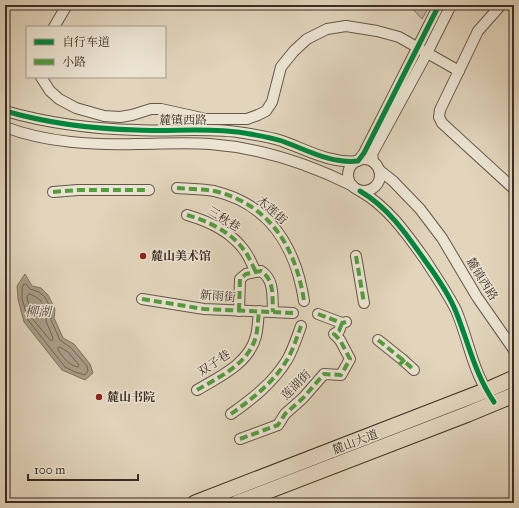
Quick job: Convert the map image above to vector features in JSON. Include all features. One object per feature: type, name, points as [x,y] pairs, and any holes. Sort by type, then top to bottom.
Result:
[{"type":"highway","name":"麓山大道","points":[[237,503],[468,414],[513,379]]},
{"type":"highway","name":"麓山大道","points":[[195,503],[491,396],[514,394]]},
{"type":"street","points":[[55,26],[67,5]]},
{"type":"street","points":[[439,5],[364,153],[350,168],[349,178],[356,188],[369,190],[376,186],[380,178],[378,168],[373,161],[372,154],[427,53],[451,5]]},
{"type":"street","points":[[501,5],[478,31],[440,110],[439,117],[442,123],[514,189]]},
{"type":"street","points":[[42,78],[50,90],[59,99],[76,108],[104,116],[120,117],[151,109],[161,109],[206,118],[247,119],[258,116],[266,111],[272,102],[281,67],[294,51],[308,40],[327,29],[346,26],[377,31],[399,38],[460,71]]},
{"type":"street","name":"麓镇西路","points":[[5,111],[27,118],[109,128],[138,130],[210,130],[242,133],[280,140],[342,162],[358,161]]},
{"type":"street","points":[[5,127],[34,136],[82,143],[209,144],[240,147],[271,153],[286,158],[356,188],[377,202],[403,228],[438,278],[456,311],[474,365],[491,396]]},
{"type":"street","points":[[358,161],[368,160],[378,168]]},
{"type":"street","name":"麓镇西路","points":[[378,168],[420,208],[442,238],[478,297],[514,350]]},
{"type":"street","name":"木莲街","points":[[178,188],[214,191],[235,198],[255,209],[274,226],[283,238],[291,254],[298,273],[304,301]]},
{"type":"street","points":[[53,192],[78,190],[149,190]]},
{"type":"street","name":"三秋巷","points":[[187,215],[204,220],[229,235],[244,249],[256,272],[261,271],[268,276],[272,289],[273,312]]},
{"type":"street","points":[[356,256],[364,303]]},
{"type":"street","points":[[239,310],[240,279],[246,274],[256,272]]},
{"type":"street","name":"新雨街","points":[[142,299],[204,309],[292,313]]},
{"type":"street","name":"双子巷","points":[[197,390],[232,369],[246,356],[256,337],[259,311]]},
{"type":"street","name":"莲湖街","points":[[240,439],[278,426],[285,414],[303,398],[324,374],[341,375],[350,359],[340,340],[334,334],[339,331],[344,323],[318,314]]},
{"type":"street","points":[[231,414],[248,402],[277,374],[287,360],[301,326]]},
{"type":"street","points":[[378,340],[404,360],[414,370]]},
{"type":"shaded area","points":[[409,5],[430,5],[422,19]]},
{"type":"water","name":"柳湖","points":[[25,274],[32,286],[41,288],[48,295],[55,309],[54,318],[63,338],[74,344],[90,364],[93,373],[85,380],[62,370],[24,322],[18,299],[17,286]]},
{"type":"marked path","points":[[177,188],[214,191],[234,197],[251,206],[265,218],[277,231],[287,246],[300,282],[304,301]]},
{"type":"marked path","points":[[53,192],[78,190],[149,190]]},
{"type":"marked path","points":[[187,215],[203,220],[233,238],[246,252],[256,272]]},
{"type":"marked path","points":[[356,256],[364,303]]},
{"type":"marked path","points":[[239,311],[240,279],[246,274],[261,271],[269,279],[271,284],[273,312]]},
{"type":"marked path","points":[[142,299],[204,309],[293,313]]},
{"type":"marked path","points":[[197,390],[232,369],[247,354],[256,336],[259,311]]},
{"type":"marked path","points":[[318,314],[342,323],[346,322]]},
{"type":"marked path","points":[[240,439],[278,425],[285,414],[303,398],[324,374],[341,375],[350,359],[340,340],[334,334],[339,331],[342,323]]},
{"type":"marked path","points":[[231,414],[254,396],[275,376],[289,356],[301,326]]},
{"type":"marked path","points":[[378,340],[414,370]]},
{"type":"marked path","points":[[399,365],[408,356]]},
{"type":"cycle path","points":[[5,111],[70,125],[120,129],[231,131],[263,136],[282,141],[319,156],[338,160],[358,161],[364,153],[439,5]]},
{"type":"cycle path","points":[[360,191],[380,205],[397,223],[442,286],[456,312],[481,380],[494,402]]},
{"type":"place","name":"麓山美术馆","points":[[143,256]]},
{"type":"place","name":"麓山书院","points":[[99,397]]}]
